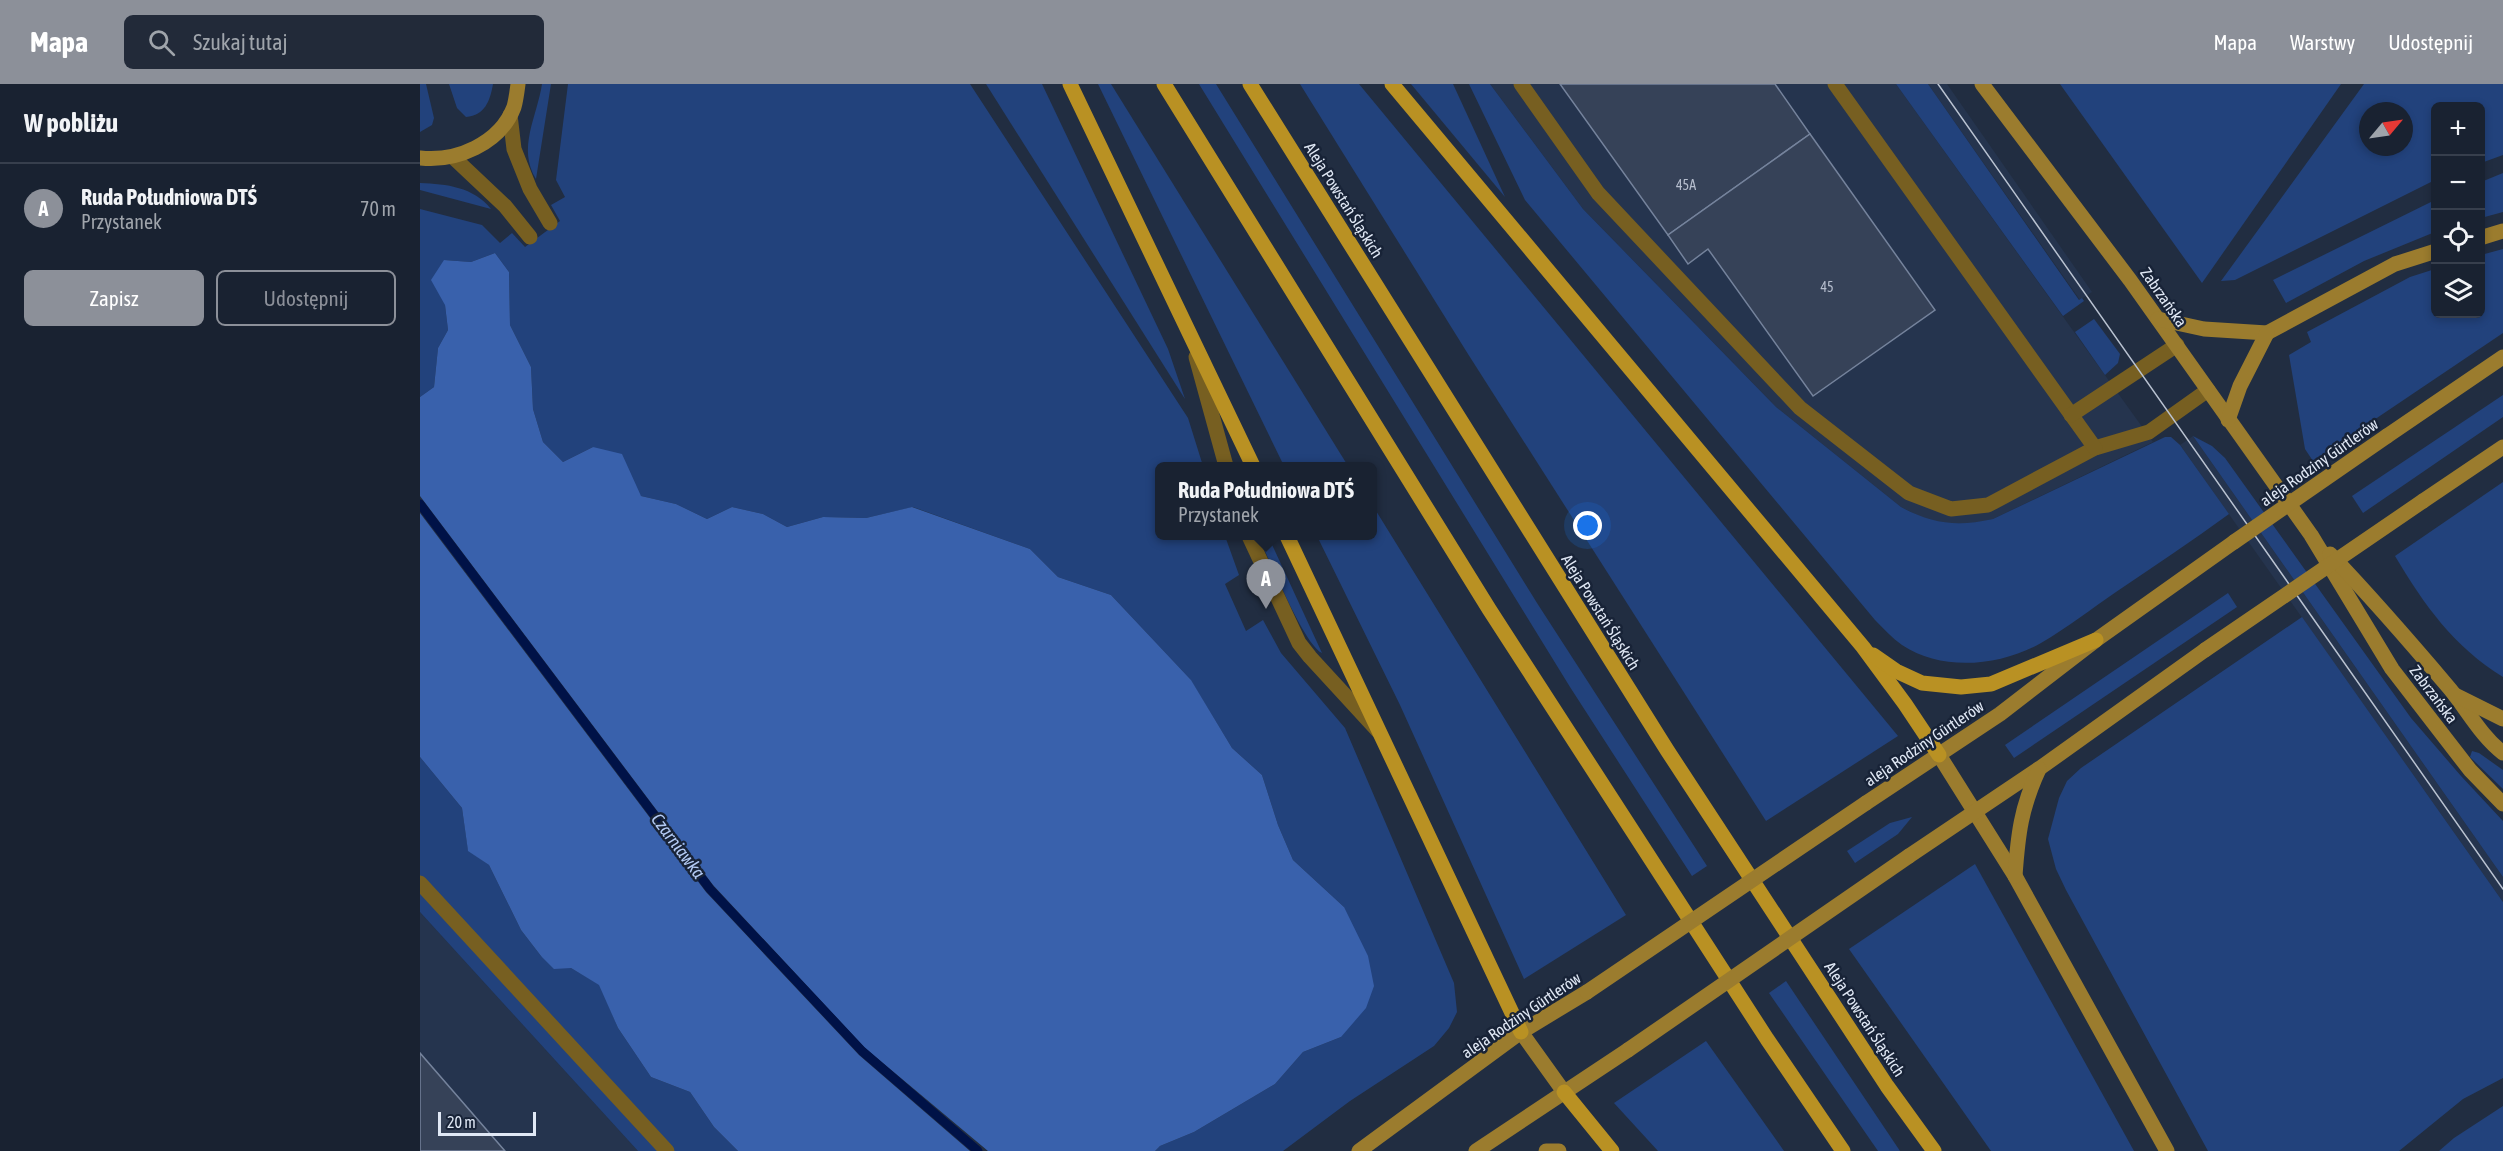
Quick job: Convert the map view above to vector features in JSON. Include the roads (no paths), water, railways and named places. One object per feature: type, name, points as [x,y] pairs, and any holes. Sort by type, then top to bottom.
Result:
[{"type":"main road","points":[[420,158],[453,157],[478,147],[497,132],[510,115],[518,84]]},
{"type":"main road","points":[[1070,84],[1250,462]]},
{"type":"main road","points":[[1164,84],[1489,609],[1767,1039],[1843,1151]]},
{"type":"main road","name":"Aleja Powstań Śląskich","points":[[1250,84],[1667,750],[1887,1086],[1934,1151]]},
{"type":"main road","points":[[1392,84],[1863,647],[1905,704],[2015,876],[2167,1151]]},
{"type":"main road","name":"Zabrzańska","points":[[1982,84],[2177,345],[2311,535],[2392,669],[2470,770],[2503,804]]},
{"type":"main road","points":[[2485,237],[2503,231]]},
{"type":"main road","points":[[2158,319],[2204,329],[2267,333],[2395,264],[2431,253]]},
{"type":"main road","points":[[2228,420],[2240,386],[2267,333]]},
{"type":"main road","name":"aleja Rodziny Gürtlerów","points":[[1359,1151],[1521,1032],[1587,992],[2000,714],[2158,595],[2503,357]]},
{"type":"main road","points":[[1476,1151],[1628,1050],[2040,768],[2205,650],[2503,447]]},
{"type":"main road","name":"Zabrzańska","points":[[2311,535],[2379,605],[2480,729],[2503,753]]},
{"type":"main road","points":[[1289,540],[1521,1032],[1564,1092],[1612,1151]]},
{"type":"main road","points":[[1863,647],[1896,671],[1922,683],[1961,687],[1991,684],[2096,640]]},
{"type":"main road","points":[[2454,695],[2503,719]]},
{"type":"main road","points":[[2015,876],[2019,825],[2026,798],[2040,768]]},
{"type":"main road","points":[[1546,1151],[1559,1151]]},
{"type":"lane","points":[[1521,84],[1598,193],[1792,400],[1909,493],[1951,509],[1988,506],[2095,448],[2149,432],[2208,390]]},
{"type":"lane","points":[[1835,84],[2095,448]]},
{"type":"lane","points":[[510,115],[514,149],[530,189],[550,223]]},
{"type":"lane","points":[[453,157],[505,206],[530,237]]},
{"type":"lane","points":[[1193,345],[1225,462]]},
{"type":"lane","points":[[2071,415],[2177,345]]},
{"type":"lane","points":[[1251,540],[1299,643],[1381,735]]},
{"type":"lane","points":[[420,883],[667,1151]]},
{"type":"waterway","name":"Czarniawka","points":[[420,504],[710,889],[862,1051],[978,1151]]},
{"type":"tram line","points":[[1938,84],[2503,889]]},
{"type":"place","name":"Ruda Południowa DTŚ","points":[[1266,609]]}]
